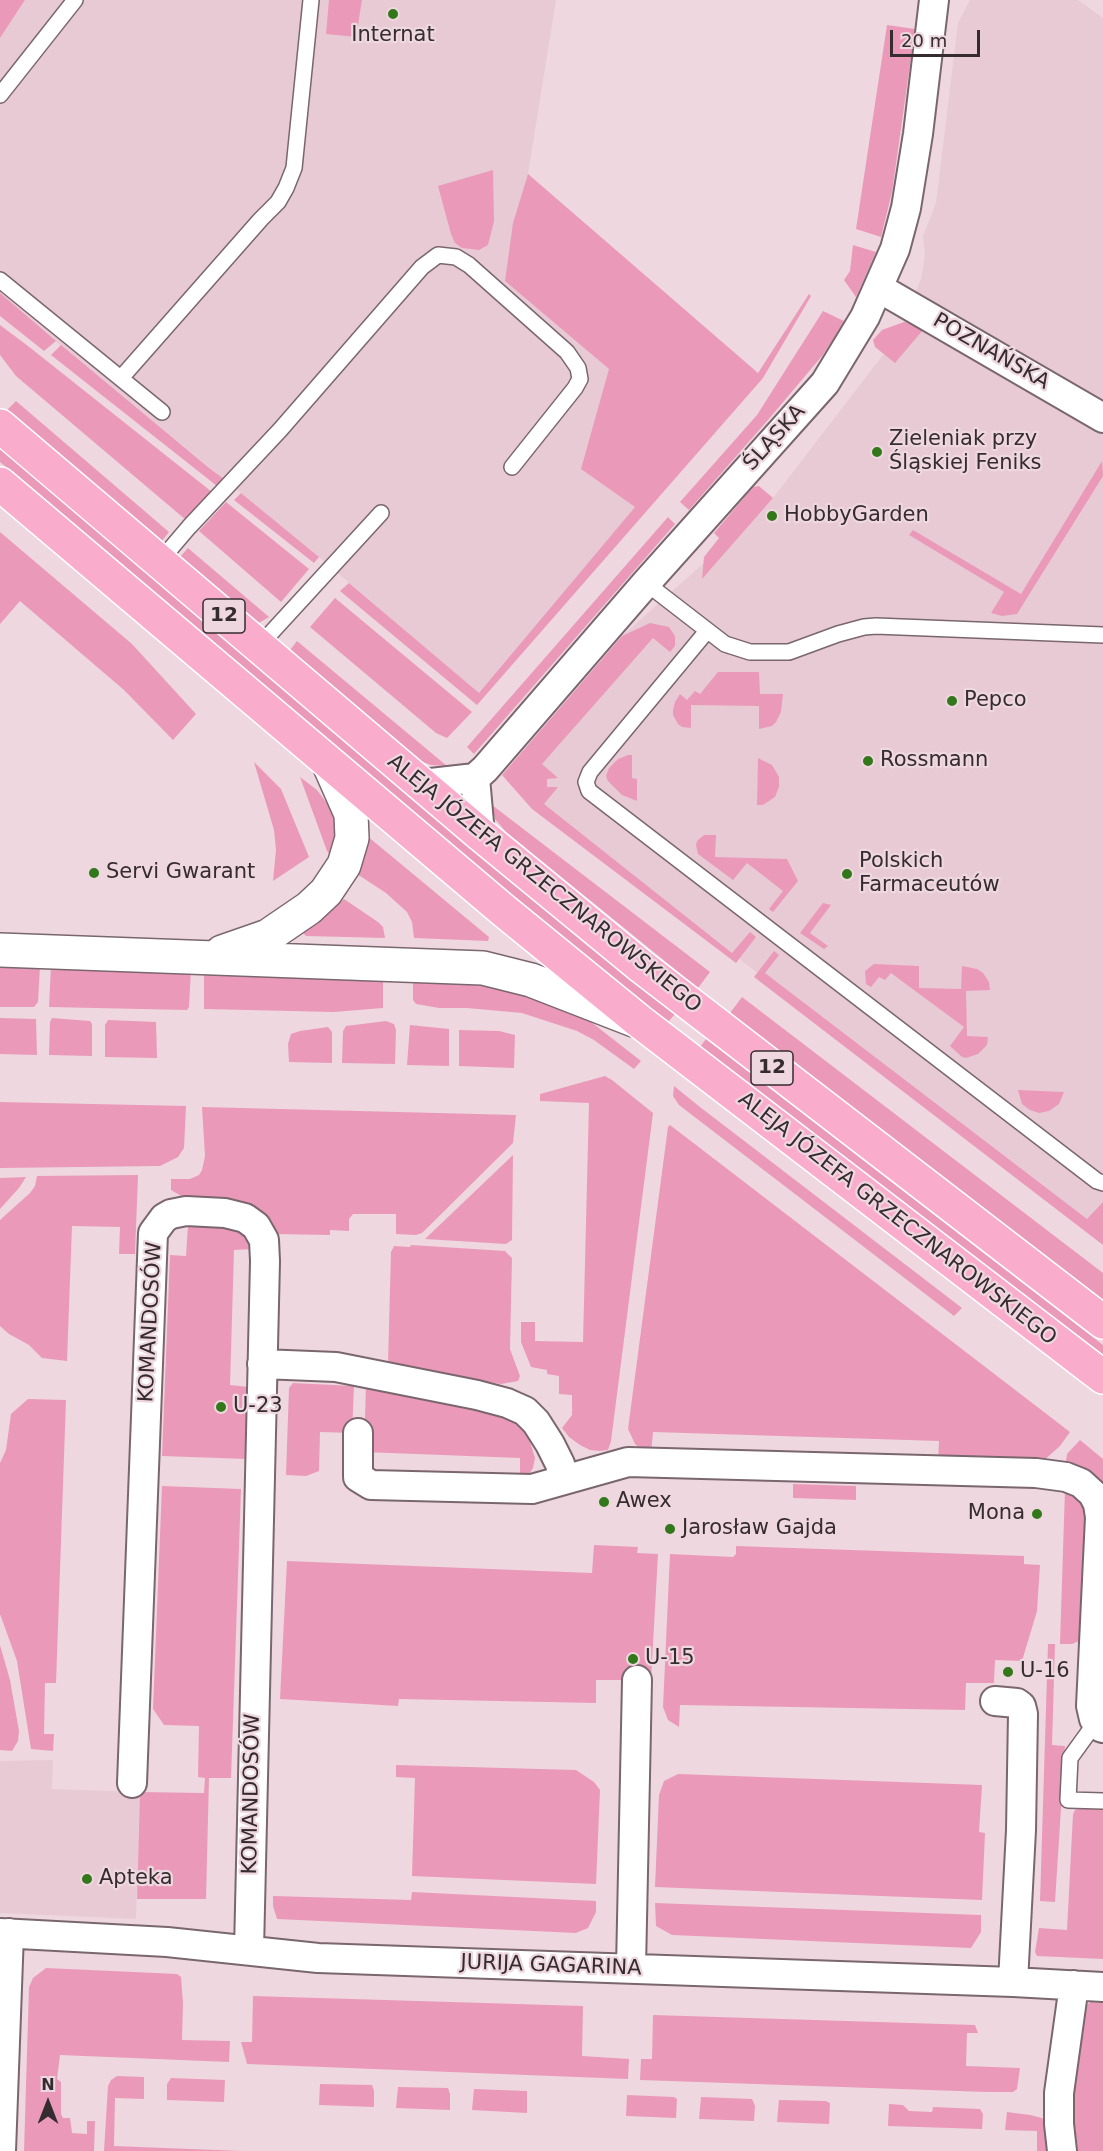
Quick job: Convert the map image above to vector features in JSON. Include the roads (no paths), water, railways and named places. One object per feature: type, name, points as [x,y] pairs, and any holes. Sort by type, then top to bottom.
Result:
[{"type":"main road","name":"ALEJA JÓZEFA GRZECZNAROWSKIEGO","points":[[0,426],[480,834],[642,967],[1103,1322]]},
{"type":"main road","name":"ALEJA JÓZEFA GRZECZNAROWSKIEGO","points":[[0,484],[503,910],[639,1022],[1103,1377]]},
{"type":"street","name":"ŚLĄSKA","points":[[475,778],[825,383],[852,340],[879,288],[895,249],[906,208],[936,8]]},
{"type":"street","name":"POZNAŃSKA","points":[[879,288],[1103,418]]},
{"type":"street","points":[[199,957],[268,936],[309,909],[333,883],[344,865],[351,838],[351,814],[328,762]]},
{"type":"street","points":[[422,784],[475,778],[480,834]]},
{"type":"street","points":[[0,950],[483,968],[531,980],[639,1022]]},
{"type":"street","name":"KOMANDOSÓW","points":[[132,1783],[153,1233],[164,1218],[171,1214],[186,1211],[225,1213],[245,1218],[256,1226],[264,1240],[265,1260],[249,1950]]},
{"type":"street","points":[[262,1365],[336,1367],[507,1403],[525,1411],[536,1422],[555,1454],[564,1480]]},
{"type":"street","points":[[358,1433],[358,1477],[371,1485],[532,1489],[628,1462],[1036,1473],[1057,1475],[1081,1483],[1093,1494],[1098,1504],[1100,1517],[1091,1706],[1099,1725]]},
{"type":"street","points":[[631,1968],[637,1680]]},
{"type":"street","points":[[995,1701],[1017,1703],[1022,1706],[1023,1714],[1021,1830],[1013,1982]]},
{"type":"street","points":[[0,2151],[4,1933]]},
{"type":"street","name":"JURIJA GAGARINA","points":[[4,1933],[167,1942],[318,1958],[1103,1987]]},
{"type":"street","points":[[1062,2151],[1059,2093],[1074,1985]]},
{"type":"lane","points":[[0,95],[75,0]]},
{"type":"lane","points":[[122,378],[278,202],[285,188],[294,168],[311,0]]},
{"type":"lane","points":[[160,561],[280,430],[422,267],[438,255],[456,257],[469,265],[567,352],[578,368],[580,379],[575,388],[512,467]]},
{"type":"lane","points":[[0,280],[162,412]]},
{"type":"lane","points":[[259,646],[381,513]]},
{"type":"lane","points":[[646,583],[725,644],[741,650],[781,653],[797,650],[838,634],[876,626],[1103,635]]},
{"type":"lane","points":[[707,631],[590,772],[586,782],[589,791],[1096,1181],[1103,1183]]},
{"type":"lane","points":[[1099,1725],[1070,1758],[1068,1800],[1103,1801]]},
{"type":"place","name":"Internat","points":[[393,14]]},
{"type":"place","name":"Zieleniak przy Śląskiej Feniks","points":[[877,452]]},
{"type":"place","name":"HobbyGarden","points":[[772,516]]},
{"type":"place","name":"Pepco","points":[[952,701]]},
{"type":"place","name":"Rossmann","points":[[868,761]]},
{"type":"place","name":"Servi Gwarant","points":[[94,873]]},
{"type":"place","name":"Polskich Farmaceutów","points":[[847,874]]},
{"type":"place","name":"U-23","points":[[221,1407]]},
{"type":"place","name":"Awex","points":[[604,1502]]},
{"type":"place","name":"Mona","points":[[1037,1514]]},
{"type":"place","name":"Jarosław Gajda","points":[[670,1529]]},
{"type":"place","name":"U-15","points":[[633,1659]]},
{"type":"place","name":"U-16","points":[[1008,1672]]},
{"type":"place","name":"Apteka","points":[[87,1879]]}]
